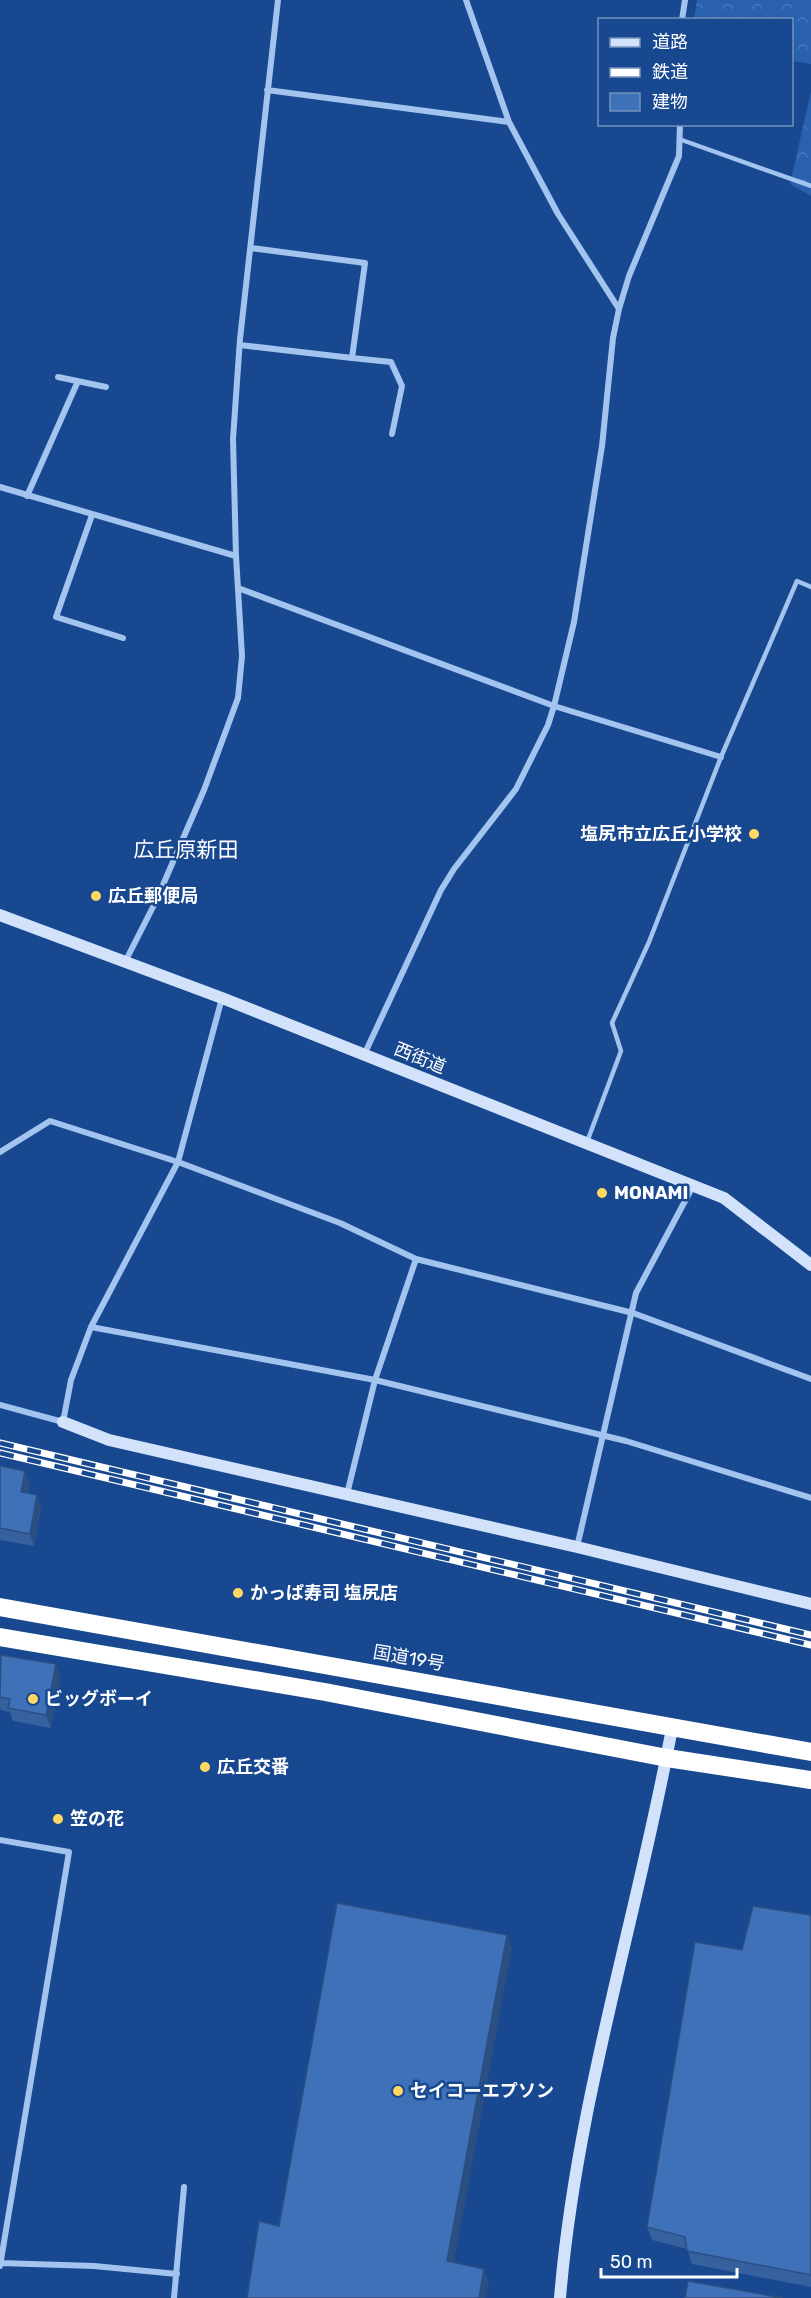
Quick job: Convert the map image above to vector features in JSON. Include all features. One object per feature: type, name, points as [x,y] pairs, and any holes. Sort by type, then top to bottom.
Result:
[{"type":"highway","name":"国道19号","points":[[0,1607],[811,1752]]},
{"type":"highway","points":[[0,1637],[325,1692],[667,1758],[811,1780]]},
{"type":"street","points":[[125,962],[156,902],[204,790],[238,699],[242,656],[236,556],[233,439],[240,345],[278,0]]},
{"type":"street","points":[[466,0],[509,122],[558,214],[619,309]]},
{"type":"street","points":[[682,18],[685,0]]},
{"type":"street","points":[[267,90],[509,122]]},
{"type":"street","points":[[364,1055],[441,890],[454,869],[516,789],[548,725],[573,622],[602,446],[613,338],[619,309],[629,276],[679,156],[680,126]]},
{"type":"street","points":[[251,248],[365,263],[352,358]]},
{"type":"street","points":[[240,345],[391,362],[402,386],[392,434]]},
{"type":"street","points":[[58,377],[106,387]]},
{"type":"street","points":[[27,496],[78,381]]},
{"type":"street","points":[[0,487],[236,556]]},
{"type":"street","points":[[92,515],[56,617],[123,638]]},
{"type":"street","points":[[238,588],[554,706],[721,756]]},
{"type":"street","name":"西街道","points":[[0,915],[222,998],[586,1145],[724,1198],[811,1265]]},
{"type":"street","points":[[63,1422],[71,1380],[91,1327],[178,1162],[222,998]]},
{"type":"street","points":[[0,1152],[50,1121],[178,1162],[340,1222],[416,1259],[633,1313],[811,1379]]},
{"type":"street","points":[[578,1547],[636,1293],[693,1185]]},
{"type":"street","points":[[347,1495],[375,1380],[416,1259]]},
{"type":"street","points":[[91,1327],[375,1380],[626,1441],[811,1498]]},
{"type":"street","points":[[0,1405],[63,1422],[109,1440],[578,1547],[811,1604]]},
{"type":"street","points":[[560,2298],[567,2221],[595,2075],[672,1728]]},
{"type":"street","points":[[0,1840],[69,1852],[0,2264],[94,2266],[177,2274]]},
{"type":"street","points":[[174,2298],[184,2187]]},
{"type":"lane","points":[[679,139],[811,186]]},
{"type":"lane","points":[[586,1145],[621,1051],[612,1023],[649,942],[721,756],[797,581],[811,587]]},
{"type":"green space","points":[[697,0],[811,0],[811,64],[793,61],[793,18],[694,18]]},
{"type":"green space","points":[[811,91],[811,196],[790,184]]},
{"type":"building","points":[[0,1466],[25,1471],[21,1492],[37,1495],[30,1534],[0,1528]]},
{"type":"building","points":[[1,1655],[56,1664],[46,1715],[8,1708],[10,1699],[0,1697]]},
{"type":"building","name":"セイコーエプソン","points":[[337,1903],[507,1935],[447,2261],[484,2269],[479,2298],[247,2298],[259,2221],[279,2226]]},
{"type":"building","points":[[753,1906],[811,1915],[811,2275],[687,2251],[685,2237],[647,2227],[695,1942],[742,1950]]},
{"type":"building","points":[[688,2281],[783,2298],[685,2298]]},
{"type":"railway","points":[[0,1443],[811,1635]]},
{"type":"railway","points":[[0,1453],[811,1645]]},
{"type":"place","name":"塩尻市立広丘小学校","points":[[754,834]]},
{"type":"place","name":"広丘郵便局","points":[[96,896]]},
{"type":"place","name":"MONAMI","points":[[602,1193]]},
{"type":"place","name":"かっぱ寿司 塩尻店","points":[[238,1593]]},
{"type":"place","name":"ビッグボーイ","points":[[33,1699]]},
{"type":"place","name":"広丘交番","points":[[205,1767]]},
{"type":"place","name":"笠の花","points":[[58,1819]]},
{"type":"place","name":"セイコーエプソン","points":[[398,2091]]},
{"type":"district","name":"広丘原新田","points":[[186,850]]}]
